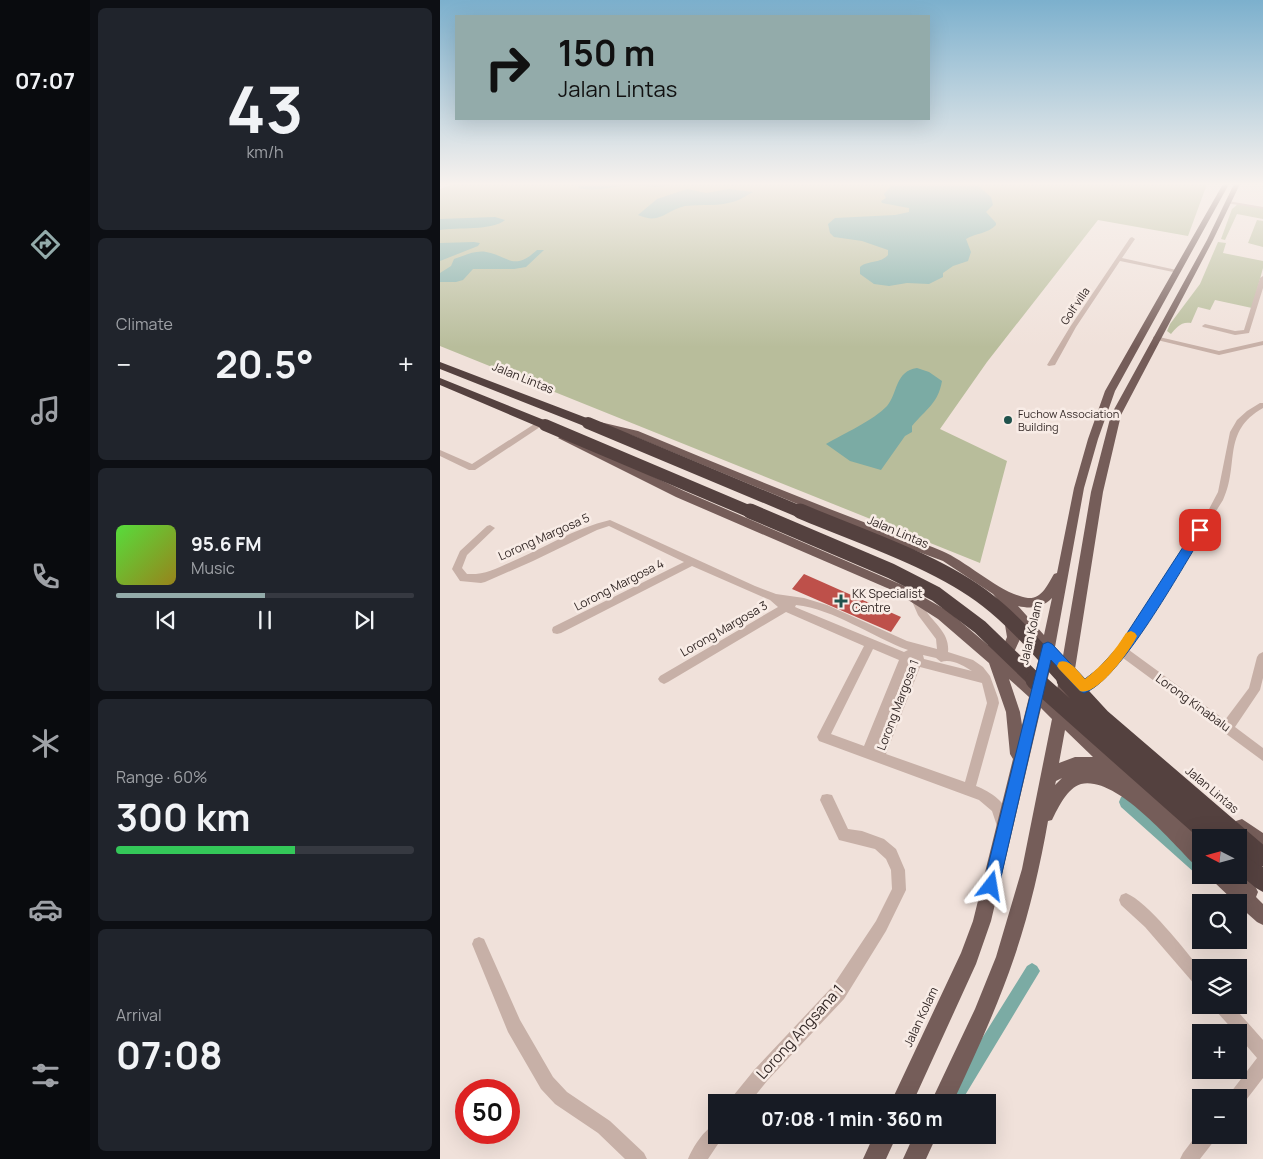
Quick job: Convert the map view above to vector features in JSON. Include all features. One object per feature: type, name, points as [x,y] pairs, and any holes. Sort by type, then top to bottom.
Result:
[{"type":"highway","name":"Jalan Lintas","points":[[440,365],[588,423],[924,563],[959,581],[987,600],[1023,633],[1101,718],[1263,857]]},
{"type":"highway","points":[[440,381],[891,570],[936,594],[980,627],[1018,666],[1203,829]]},
{"type":"highway","points":[[1248,868],[1263,881]]},
{"type":"main road","name":"Jalan Kolam","points":[[906,1094],[969,957],[982,921],[1048,648],[1080,488],[1103,406],[1196,238]]},
{"type":"main road","points":[[946,1094],[983,1014],[1005,957],[1032,869],[1060,718],[1097,492],[1116,415],[1209,238]]},
{"type":"main road","points":[[1168,290],[1183,289]]},
{"type":"main road","points":[[588,423],[634,434],[886,536],[947,558],[996,590],[1018,600],[1030,603],[1038,601],[1053,590],[1064,566]]},
{"type":"main road","points":[[543,424],[557,435],[651,481],[898,588],[943,615],[1036,694],[1060,718],[1192,837]]},
{"type":"main road","name":"Jalan Lintas","points":[[996,590],[1120,726],[1263,844]]},
{"type":"main road","points":[[1056,609],[1066,616],[1070,613],[1081,592]]},
{"type":"main road","points":[[959,628],[993,648],[1002,649],[1010,646],[1014,637],[1007,603]]},
{"type":"main road","points":[[995,661],[1013,712],[1020,764]]},
{"type":"main road","points":[[1050,776],[1068,766],[1086,762],[1120,771]]},
{"type":"main road","points":[[1040,824],[1055,798],[1069,783],[1079,777],[1090,776],[1108,779],[1128,791],[1192,851]]},
{"type":"main road","points":[[1229,884],[1263,916]]},
{"type":"main road","points":[[1241,884],[1263,906]]},
{"type":"main road","points":[[874,1159],[882,1144]]},
{"type":"main road","points":[[914,1159],[922,1144]]},
{"type":"street","name":"Golf villa","points":[[1051,365],[1073,327],[1132,239]]},
{"type":"street","points":[[1119,259],[1178,271]]},
{"type":"street","points":[[1205,326],[1236,333],[1247,332],[1263,278]]},
{"type":"street","points":[[1255,306],[1263,308]]},
{"type":"street","points":[[1155,338],[1219,352],[1263,343]]},
{"type":"street","points":[[1084,687],[1102,673],[1122,651],[1212,513],[1222,492],[1233,430],[1252,410],[1263,405]]},
{"type":"street","points":[[440,453],[472,468],[543,424]]},
{"type":"street","name":"Lorong Margosa 5","points":[[490,528],[463,553],[457,568],[464,578],[480,579],[530,558],[594,527],[610,523],[774,598],[809,603],[837,614],[891,640],[914,656]]},
{"type":"street","name":"Lorong Margosa 4","points":[[557,630],[692,562]]},
{"type":"street","name":"Lorong Margosa 5","points":[[774,598],[786,609],[870,645],[914,656]]},
{"type":"street","points":[[916,599],[928,620],[942,638],[944,645],[941,657]]},
{"type":"street","name":"Lorong Margosa 3","points":[[664,679],[786,609],[796,600]]},
{"type":"street","points":[[870,645],[823,737],[873,754],[992,800],[998,807],[1003,820],[1004,833]]},
{"type":"street","name":"Lorong Kinabalu","points":[[1122,651],[1263,755]]},
{"type":"street","points":[[914,656],[941,657],[975,667],[986,679],[992,692],[993,703],[969,790]]},
{"type":"street","points":[[914,656],[957,674],[986,679]]},
{"type":"street","name":"Lorong Margosa 1","points":[[873,754],[914,656]]},
{"type":"street","points":[[1227,728],[1254,690],[1263,657]]},
{"type":"street","name":"Lorong Angsana 1","points":[[746,1094],[838,993],[881,926],[898,890],[898,870],[891,854],[879,844],[862,838],[844,835],[827,800]]},
{"type":"street","points":[[1126,900],[1150,922],[1192,971]]},
{"type":"street","points":[[479,944],[514,1026],[547,1083],[561,1098],[604,1127],[638,1159]]},
{"type":"street","points":[[1230,1014],[1263,1053]]},
{"type":"street","points":[[1244,1089],[1263,1064]]},
{"type":"street","points":[[697,1159],[708,1144]]},
{"type":"street","points":[[1189,1159],[1201,1144]]},
{"type":"green space","points":[[440,238],[1084,238],[987,362],[940,429],[1007,461],[980,563],[440,346]]},
{"type":"green space","points":[[1250,238],[1263,238],[1263,247],[1248,243]]},
{"type":"green space","points":[[1218,242],[1226,243],[1223,253],[1263,261],[1263,268],[1252,308],[1215,300],[1210,310],[1198,307],[1191,323],[1182,324],[1171,334],[1167,331],[1170,324],[1200,284]]},
{"type":"water","points":[[842,238],[968,238],[966,239],[971,252],[968,261],[953,266],[943,273],[943,277],[929,284],[907,283],[889,286],[874,284],[860,274],[860,267],[885,258],[888,255],[888,250],[862,241]]},
{"type":"water","points":[[440,243],[480,243],[478,246],[440,261]]},
{"type":"water","points":[[537,250],[544,250],[526,267],[514,269],[473,269],[463,280],[440,282],[440,273],[451,266],[454,259],[466,255],[486,252],[516,261],[529,257]]},
{"type":"water","points":[[917,368],[929,372],[942,381],[938,395],[931,406],[912,426],[912,432],[905,436],[881,470],[850,461],[826,444],[866,422],[887,406],[901,378],[905,373]]},
{"type":"building","name":"KK Specialist Centre","points":[[804,574],[901,617],[891,632],[792,589]]},
{"type":"waterway","points":[[1126,802],[1192,861]]},
{"type":"waterway","points":[[957,1094],[1032,971]]},
{"type":"slow traffic","points":[[1064,666],[1084,687],[1102,673],[1122,651],[1131,636]]},
{"type":"place","name":"Fuchow Association Building","points":[[1008,420]]},
{"type":"place","name":"KK Specialist Centre","points":[[841,601]]},
{"type":"route","points":[[991,886],[1048,648],[1084,687],[1102,673],[1122,651],[1200,530]]}]
